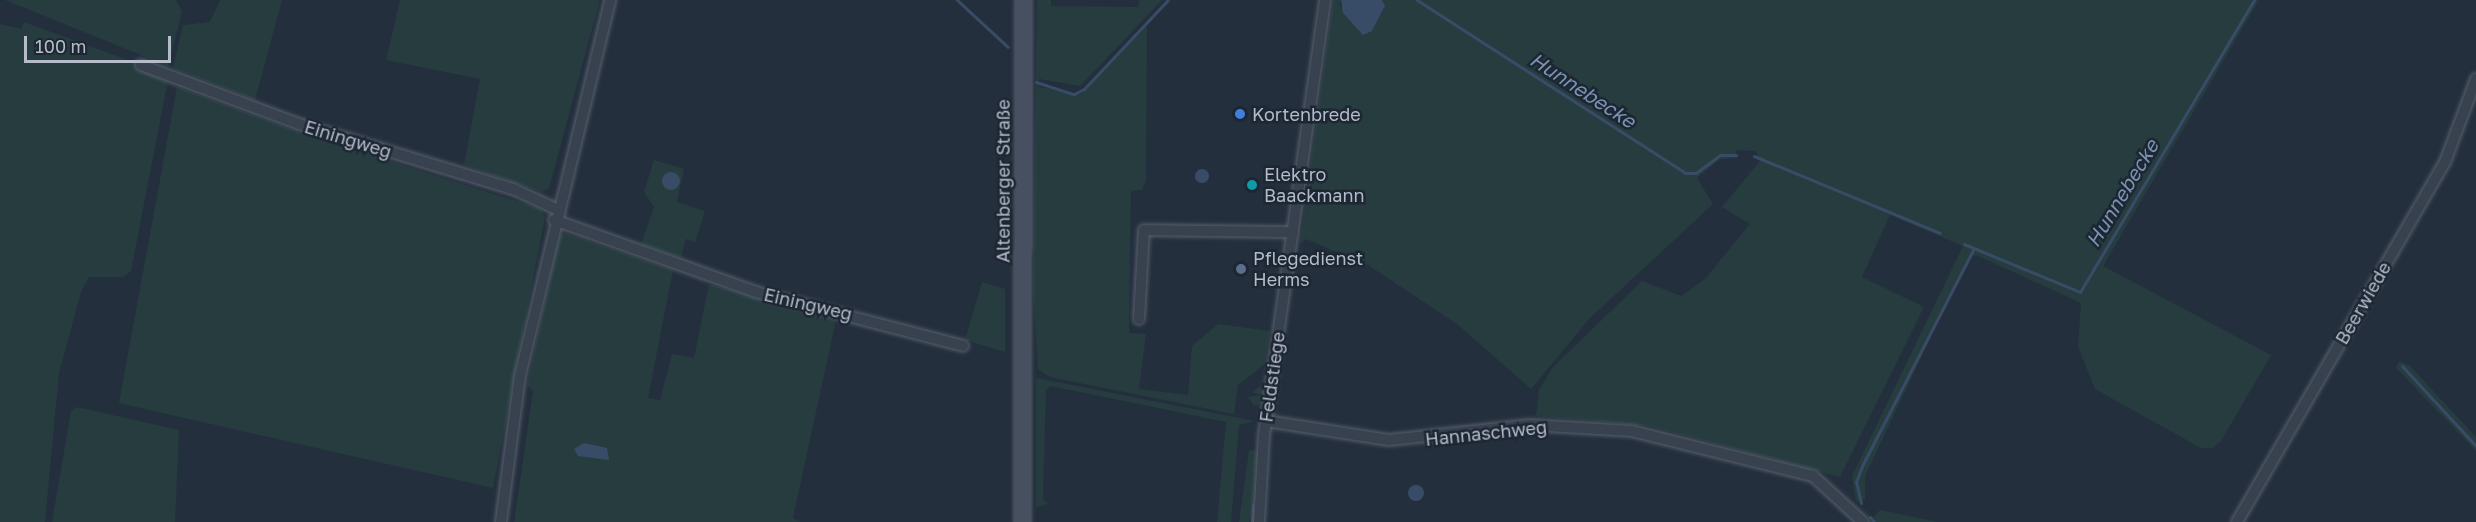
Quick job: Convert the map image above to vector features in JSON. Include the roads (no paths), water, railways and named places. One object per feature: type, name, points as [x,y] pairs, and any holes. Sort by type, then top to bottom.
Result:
[{"type":"main road","name":"Altenberger Straße","points":[[1022,522],[1023,0]]},
{"type":"street","points":[[501,522],[520,376],[555,215],[610,0]]},
{"type":"street","name":"Feldstiege","points":[[1259,522],[1266,421],[1325,0]]},
{"type":"street","name":"Einingweg","points":[[141,64],[299,124],[513,189],[555,215],[756,292],[963,346]]},
{"type":"street","name":"Beerwiede","points":[[2237,522],[2445,162],[2476,79]]},
{"type":"street","points":[[1139,319],[1144,230],[1293,232]]},
{"type":"street","name":"Hannaschweg","points":[[1266,421],[1389,440],[1530,425],[1632,431],[1813,476],[1863,522]]},
{"type":"water","points":[[1341,0],[1382,0],[1385,6],[1372,31],[1363,35],[1343,13]]},
{"type":"water","points":[[1202,169],[1207,171],[1209,176],[1207,181],[1202,183],[1197,181],[1195,176],[1197,171]]},
{"type":"water","points":[[671,172],[677,175],[680,181],[677,187],[671,190],[665,187],[662,181],[665,175]]},
{"type":"water","points":[[584,443],[607,448],[609,460],[578,456],[574,449]]},
{"type":"water","points":[[1416,485],[1422,487],[1424,493],[1422,499],[1416,501],[1410,499],[1408,493],[1410,487]]},
{"type":"waterway","name":"Hunnebecke","points":[[957,0],[1008,47]]},
{"type":"waterway","name":"Hunnebecke","points":[[1036,82],[1074,94],[1084,89],[1168,0]]},
{"type":"waterway","name":"Hunnebecke","points":[[1417,0],[1685,173],[1696,173],[1720,155],[1736,155]]},
{"type":"waterway","name":"Hunnebecke","points":[[1964,244],[2080,292],[2254,0]]},
{"type":"waterway","name":"Hunnebecke","points":[[1754,156],[1940,233]]},
{"type":"waterway","points":[[1861,503],[1856,482],[1863,464],[1973,250]]},
{"type":"waterway","points":[[2402,366],[2476,446]]},
{"type":"waterway","points":[[1252,522],[1253,505]]},
{"type":"waterway","points":[[1870,517],[1874,522]]},
{"type":"place","name":"Kortenbrede","points":[[1240,114]]},
{"type":"place","name":"Elektro Baackmann","points":[[1252,185]]},
{"type":"place","name":"Pflegedienst Herms","points":[[1241,269]]}]
